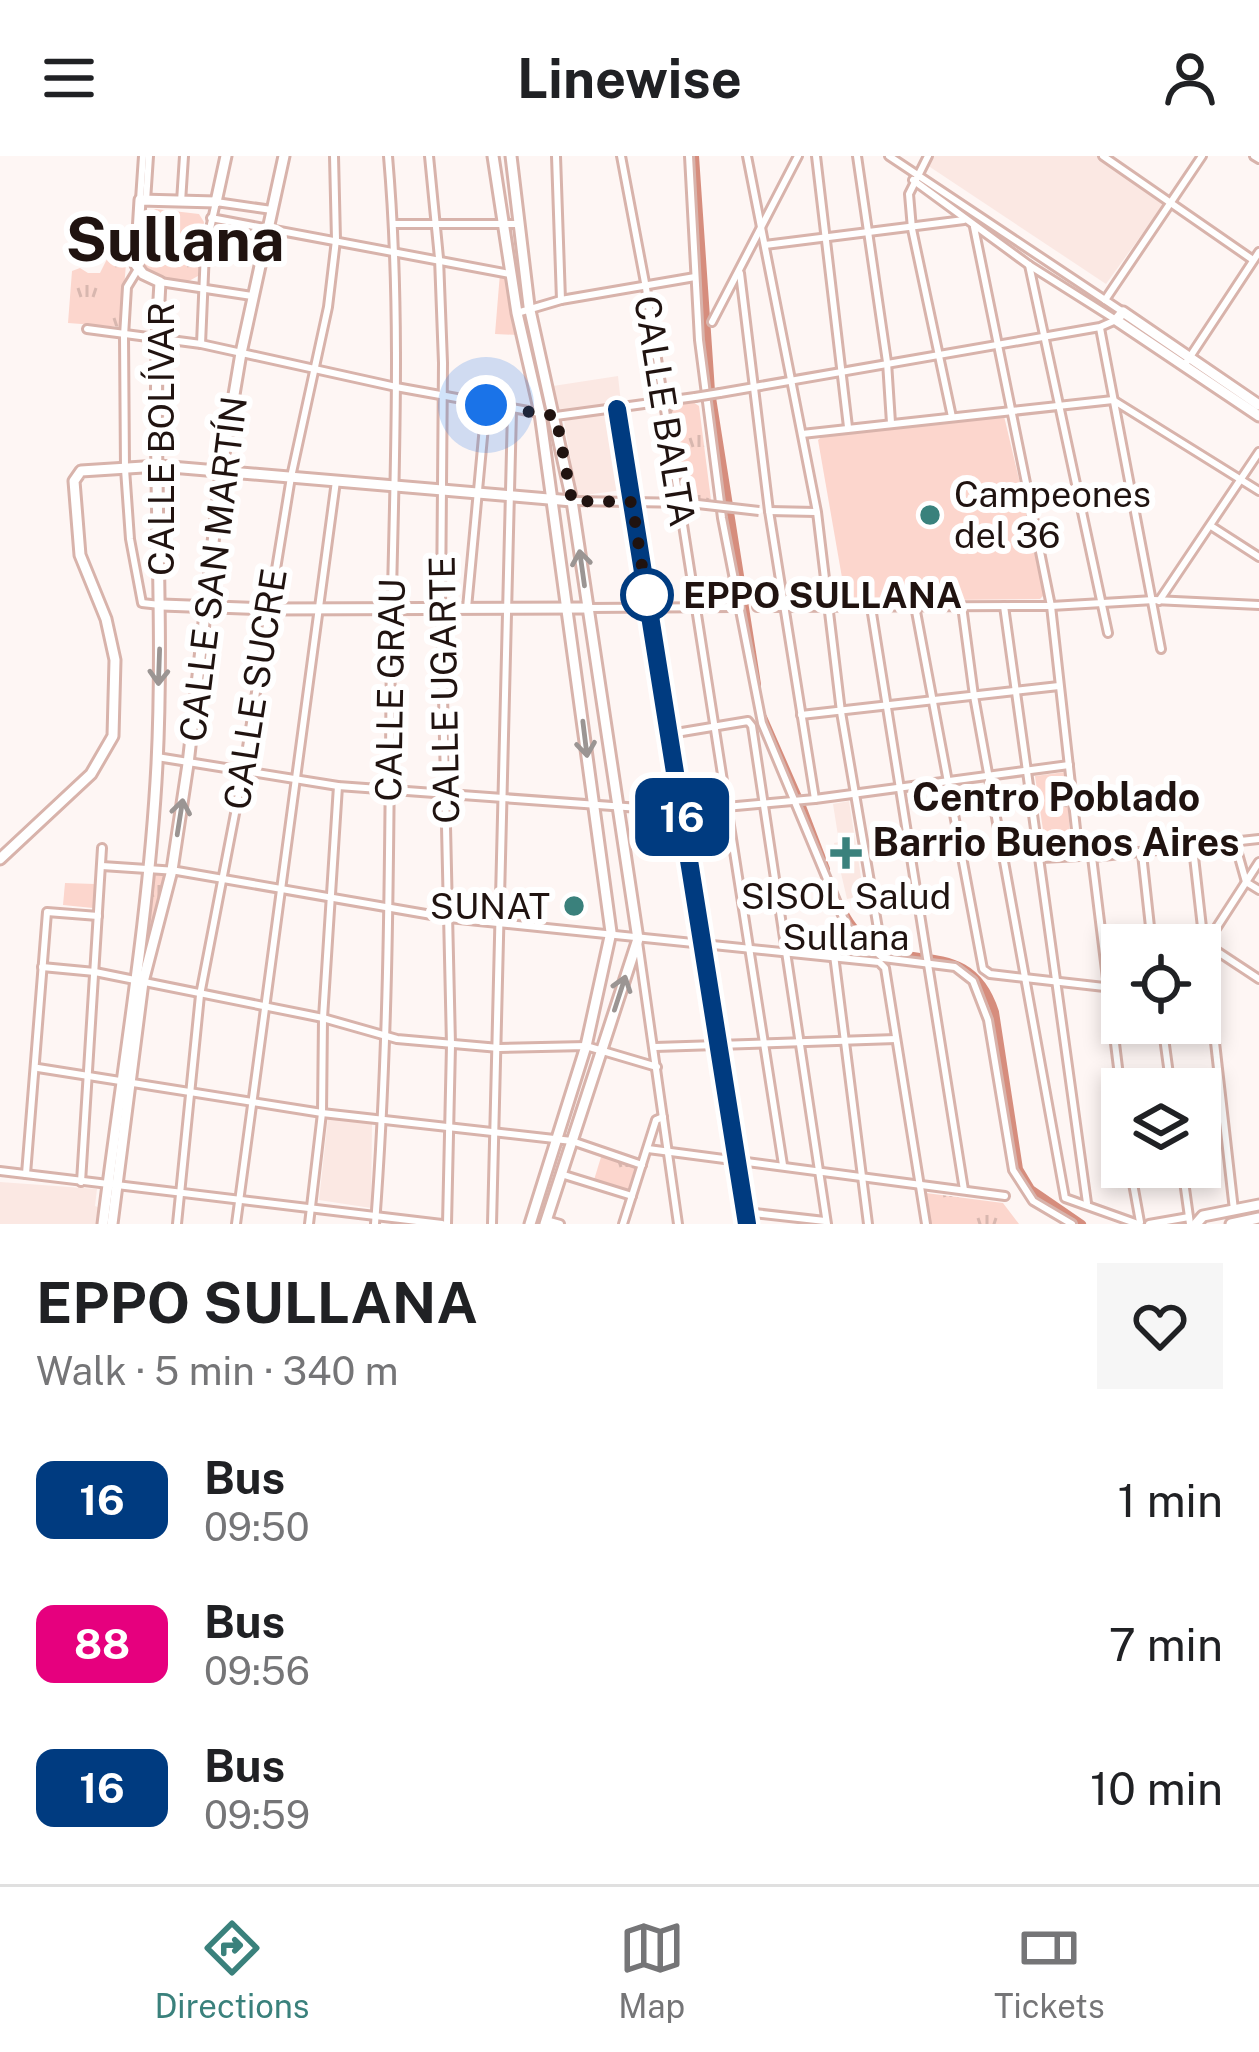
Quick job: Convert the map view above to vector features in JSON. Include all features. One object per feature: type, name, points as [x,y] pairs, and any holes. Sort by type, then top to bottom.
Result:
[{"type":"street","points":[[146,156],[136,239],[138,269],[128,287],[124,336],[125,469],[130,539],[142,603],[268,609],[733,607]]},
{"type":"street","points":[[181,202],[184,156]]},
{"type":"street","points":[[201,344],[211,218],[226,156]]},
{"type":"street","name":"CALLE SAN MARTÍN","points":[[140,981],[172,870],[221,472],[241,353],[284,156]]},
{"type":"street","name":"CALLE SUCRE","points":[[177,1224],[200,995],[336,240],[334,156]]},
{"type":"street","name":"CALLE GRAU","points":[[375,1220],[384,1034],[396,387],[396,254],[388,156]]},
{"type":"street","name":"CALLE UGARTE","points":[[429,156],[439,258],[443,396],[441,608],[451,1046],[444,1224]]},
{"type":"street","points":[[493,156],[517,313],[540,412],[611,932],[586,1046],[530,1224]]},
{"type":"street","points":[[511,156],[529,308],[572,501],[671,1155],[677,1224]]},
{"type":"street","points":[[556,156],[562,300]]},
{"type":"street","name":"CALLE BALTA","points":[[621,156],[646,288],[783,1165]]},
{"type":"street","points":[[689,156],[695,278],[722,518],[756,706],[837,910],[853,935],[883,958],[967,974],[981,994],[1013,1170],[1033,1201],[1072,1224]]},
{"type":"street","points":[[748,156],[817,512],[842,712],[883,958]]},
{"type":"street","points":[[712,322],[798,156]]},
{"type":"street","points":[[816,156],[848,428]]},
{"type":"street","points":[[857,156],[891,423]]},
{"type":"street","points":[[889,156],[964,220],[1029,265],[1119,316],[1259,416]]},
{"type":"street","points":[[928,156],[908,194],[952,417]]},
{"type":"street","points":[[1103,156],[1253,260]]},
{"type":"street","points":[[1105,299],[1202,156]]},
{"type":"street","points":[[915,176],[1105,299],[1119,316]]},
{"type":"street","points":[[143,201],[216,202],[272,210]]},
{"type":"street","points":[[211,218],[510,274]]},
{"type":"street","points":[[765,245],[964,220]]},
{"type":"street","points":[[394,224],[516,224]]},
{"type":"street","points":[[974,227],[1052,606],[1079,856]]},
{"type":"street","points":[[1187,362],[1259,252]]},
{"type":"street","points":[[1029,265],[1108,633]]},
{"type":"street","name":"CALLE BOLÍVAR","points":[[138,269],[160,282],[162,604],[151,867],[140,981]]},
{"type":"street","points":[[740,273],[764,511],[815,799]]},
{"type":"street","points":[[517,313],[562,300],[695,278]]},
{"type":"street","points":[[160,282],[253,296]]},
{"type":"street","points":[[87,329],[201,344],[556,416],[664,404],[1100,327],[1119,316]]},
{"type":"street","points":[[1100,327],[1156,600],[1160,649]]},
{"type":"street","points":[[1187,362],[1259,405]]},
{"type":"street","points":[[802,434],[1113,400],[1259,491]]},
{"type":"street","points":[[467,608],[486,405]]},
{"type":"street","points":[[617,409],[747,1224]]},
{"type":"street","points":[[492,1224],[512,410]]},
{"type":"street","points":[[1156,600],[1259,452]]},
{"type":"street","points":[[0,859],[91,774],[113,736],[116,660],[106,619],[80,555],[75,475],[81,471],[159,466],[572,501],[678,502],[817,512]]},
{"type":"street","points":[[236,1224],[336,481]]},
{"type":"street","points":[[1210,526],[1259,557]]},
{"type":"street","points":[[757,607],[1052,606],[1156,600],[1259,605]]},
{"type":"street","points":[[915,606],[981,963],[990,974],[1101,987]]},
{"type":"street","points":[[962,606],[974,696],[1065,1198],[1142,1224],[1192,1222],[1259,1205]]},
{"type":"street","points":[[1004,606],[1087,1203]]},
{"type":"street","points":[[871,607],[964,1190]]},
{"type":"street","points":[[801,715],[1060,686]]},
{"type":"street","points":[[670,734],[748,721],[765,802],[827,1222],[745,1212]]},
{"type":"street","points":[[157,757],[338,785],[681,812],[1069,764]]},
{"type":"street","points":[[309,1224],[322,1112],[338,785]]},
{"type":"street","points":[[1042,858],[1142,854],[1259,839]]},
{"type":"street","points":[[1235,843],[1246,882],[1259,890]]},
{"type":"street","points":[[81,1182],[102,848]]},
{"type":"street","points":[[1193,848],[1203,924]]},
{"type":"street","points":[[1142,854],[1150,924]]},
{"type":"street","points":[[1092,857],[1101,931]]},
{"type":"street","points":[[1219,924],[1259,862]]},
{"type":"street","points":[[102,866],[172,870],[449,917],[879,962],[886,968],[926,1224]]},
{"type":"street","points":[[26,1174],[47,912],[98,916]]},
{"type":"street","points":[[560,1224],[545,1222],[638,939]]},
{"type":"street","points":[[1221,954],[1259,979]]},
{"type":"street","points":[[833,955],[868,1224]]},
{"type":"street","points":[[43,968],[95,972],[451,1046],[586,1046],[657,1067]]},
{"type":"street","points":[[108,1224],[140,981]]},
{"type":"street","points":[[655,1047],[896,1039]]},
{"type":"street","points":[[1211,1044],[1234,1210]]},
{"type":"street","points":[[38,1068],[189,1094],[572,1141],[642,1165]]},
{"type":"street","points":[[623,1224],[656,1120],[664,1118]]},
{"type":"street","points":[[648,1149],[1005,1196]]},
{"type":"street","points":[[0,1171],[311,1208],[375,1220],[444,1224]]},
{"type":"street","points":[[561,1174],[632,1196]]},
{"type":"street","points":[[1134,1188],[1142,1224]]},
{"type":"street","points":[[1186,1188],[1192,1222]]},
{"type":"street","points":[[1231,1224],[1259,1218]]},
{"type":"shaded area","points":[[934,156],[1098,156],[1166,201],[1106,284],[927,165]]},
{"type":"shaded area","points":[[618,376],[621,403],[558,412],[553,386]]},
{"type":"shaded area","points":[[612,412],[623,490],[577,496],[564,421]]},
{"type":"shaded area","name":"SISOL Salud Sullana","points":[[849,801],[864,896],[847,899],[834,843],[839,842],[833,804]]},
{"type":"shaded area","points":[[328,1118],[372,1124],[371,1208],[319,1200]]},
{"type":"shaded area","points":[[0,1182],[97,1189],[95,1206],[103,1209],[101,1224],[0,1224]]},
{"type":"green space","points":[[156,209],[199,214],[204,222],[198,276],[187,282],[148,275],[141,263],[148,213]]},
{"type":"green space","points":[[128,238],[121,327],[68,323],[72,271],[100,273],[111,251]]},
{"type":"green space","points":[[500,273],[510,274],[518,335],[495,334]]},
{"type":"green space","points":[[693,402],[699,406],[711,500],[684,498],[669,406]]},
{"type":"green space","name":"Campeones del 36","points":[[1004,416],[1046,593],[1040,599],[855,601],[844,589],[818,440],[825,434]]},
{"type":"green space","points":[[1065,772],[1071,846],[1050,853],[1035,776]]},
{"type":"green space","points":[[153,874],[169,874],[144,973],[139,971]]},
{"type":"green space","points":[[65,883],[95,884],[93,908],[63,905]]},
{"type":"green space","points":[[602,1154],[638,1165],[629,1194],[593,1183]]},
{"type":"green space","points":[[926,1193],[1003,1203],[1019,1224],[931,1224]]},
{"type":"waterway","points":[[695,156],[711,391],[757,684]]},
{"type":"waterway","points":[[763,717],[798,797]]},
{"type":"waterway","points":[[800,801],[826,869]]},
{"type":"waterway","points":[[843,910],[860,934],[879,948],[944,961],[964,969],[981,985],[995,1012],[1019,1169],[1031,1189],[1082,1224]]},
{"type":"bus line","name":"16","points":[[617,409],[747,1224]]},
{"type":"place","name":"Campeones del 36","points":[[930,515]]},
{"type":"place","name":"EPPO SULLANA","points":[[647,595]]},
{"type":"place","name":"SISOL Salud Sullana","points":[[846,853]]},
{"type":"place","name":"SUNAT","points":[[574,906]]},
{"type":"district","name":"Sullana","points":[[175,240]]},
{"type":"district","name":"Centro Poblado Barrio Buenos Aires","points":[[1056,820]]},
{"type":"route","points":[[486,405],[556,416],[572,501],[632,502],[648,605],[647,595]]}]
